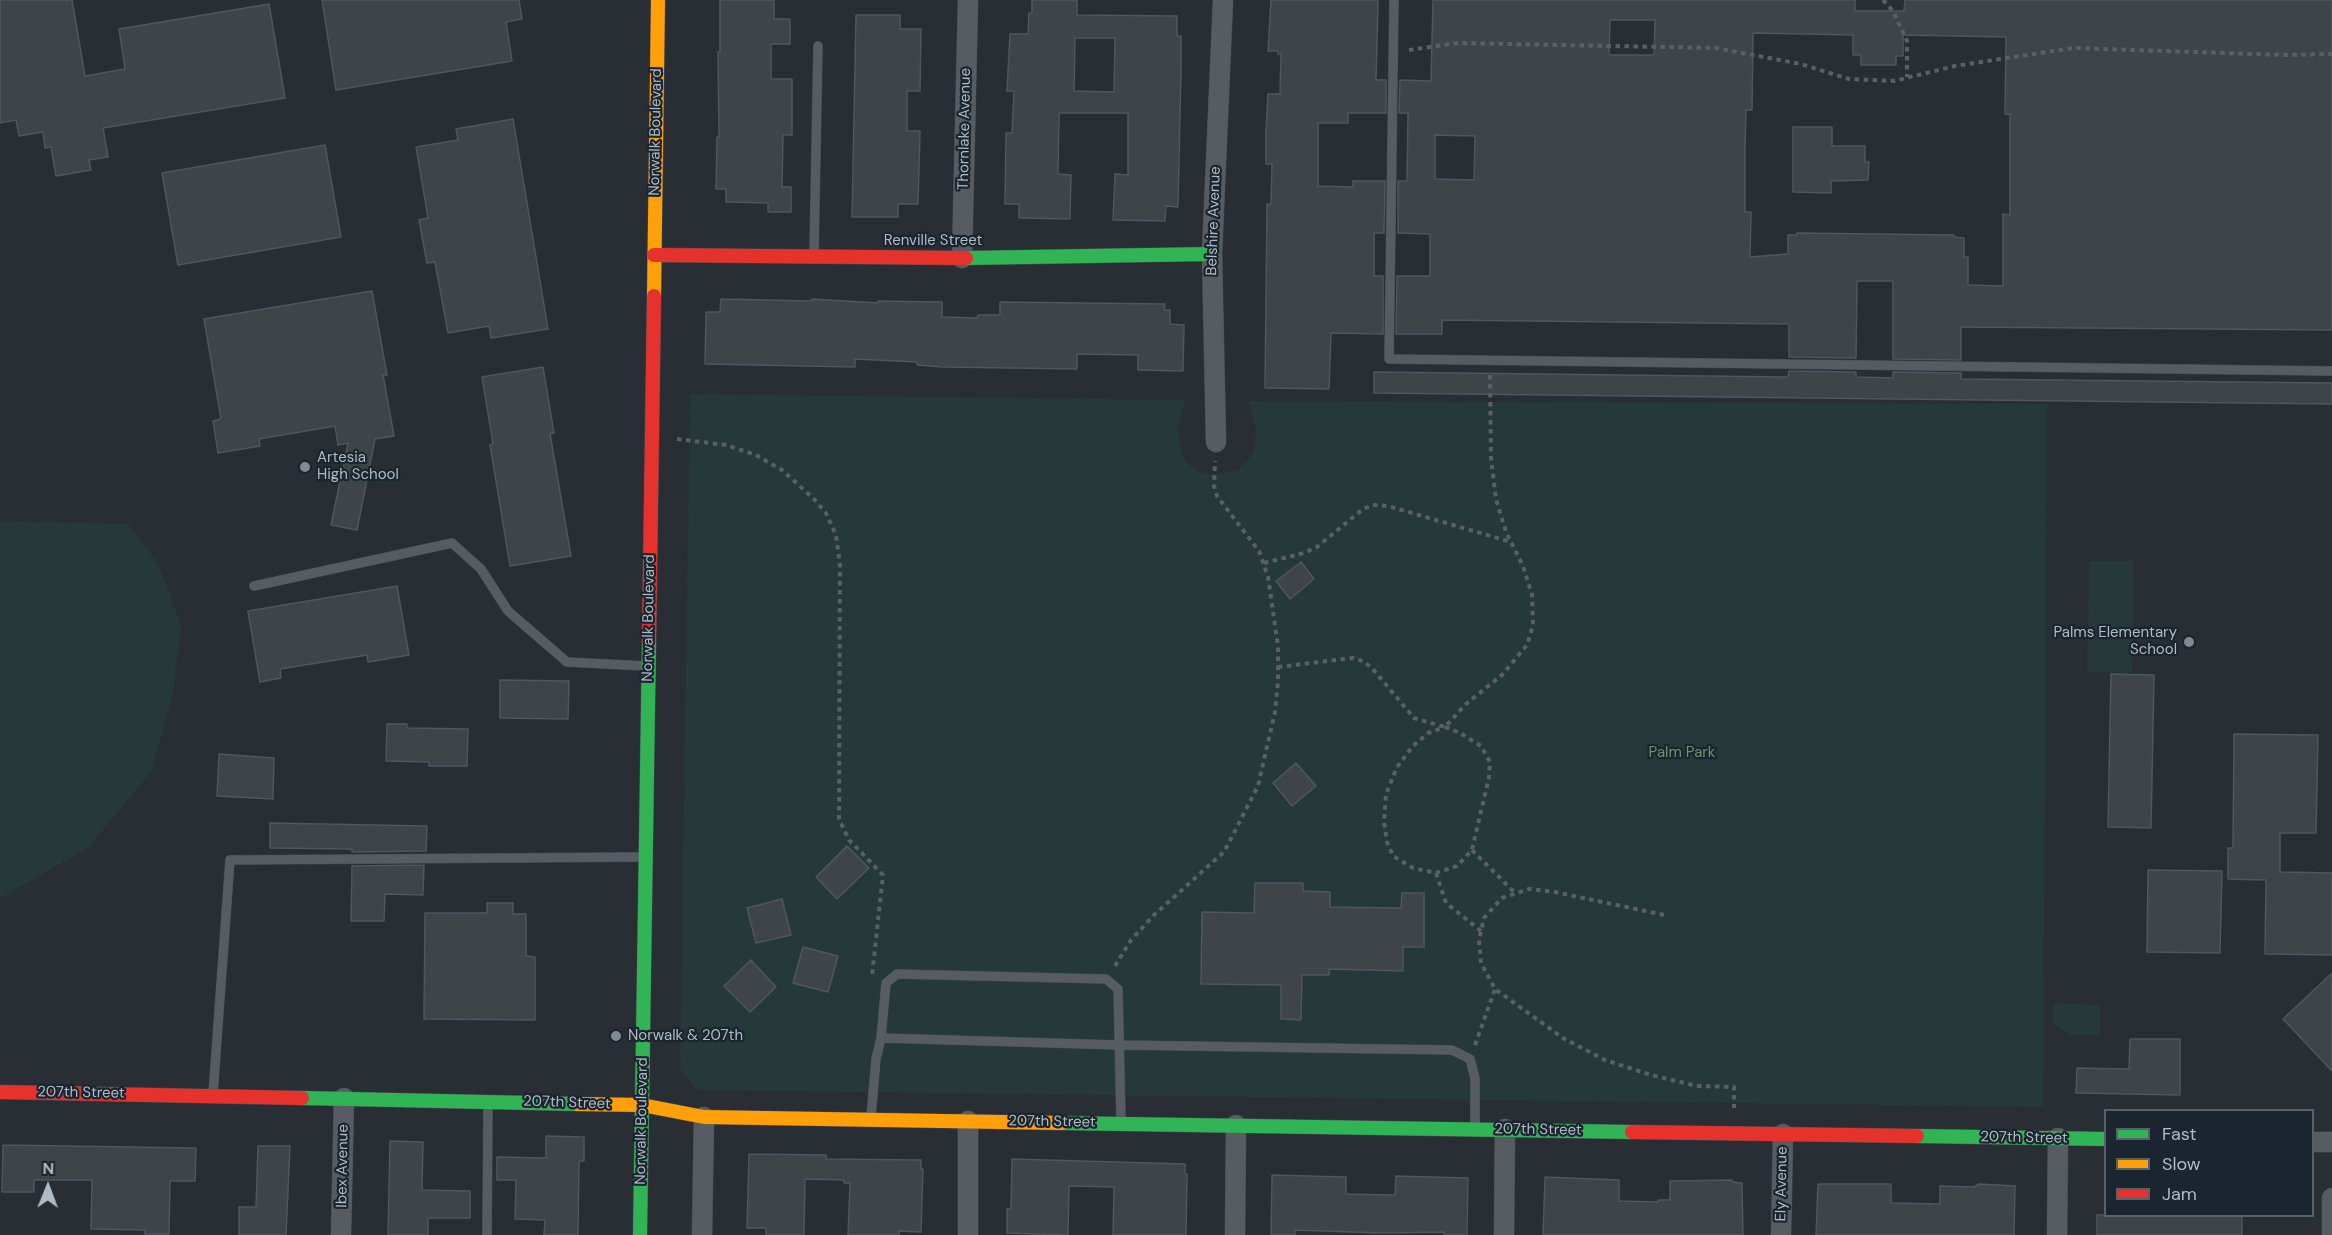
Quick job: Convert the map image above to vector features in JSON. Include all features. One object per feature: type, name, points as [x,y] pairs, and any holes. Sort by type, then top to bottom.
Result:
[{"type":"street","name":"Norwalk Boulevard","points":[[640,1235],[658,0]]},
{"type":"street","name":"Thornlake Avenue","points":[[962,258],[968,0]]},
{"type":"street","name":"Belshire Avenue","points":[[1216,442],[1212,254],[1222,0]]},
{"type":"street","name":"Renville Street","points":[[654,255],[962,258],[1212,254]]},
{"type":"street","name":"207th Street","points":[[0,1092],[642,1105],[704,1117],[2104,1139]]},
{"type":"street","name":"Ibex Avenue","points":[[341,1235],[344,1098]]},
{"type":"street","points":[[702,1235],[704,1117]]},
{"type":"street","points":[[968,1121],[968,1235]]},
{"type":"street","points":[[1235,1235],[1236,1125]]},
{"type":"street","points":[[1504,1235],[1505,1129]]},
{"type":"street","name":"Ely Avenue","points":[[1781,1235],[1783,1134]]},
{"type":"street","points":[[2057,1235],[2058,1138]]},
{"type":"street","points":[[2314,1142],[2332,1142]]},
{"type":"street","points":[[2332,1198],[2332,1235]]},
{"type":"lane","points":[[1394,0],[1389,359],[2332,371]]},
{"type":"lane","points":[[814,256],[818,46]]},
{"type":"lane","points":[[254,586],[452,543],[481,569],[508,611],[567,662],[649,666]]},
{"type":"lane","points":[[213,1096],[230,860],[646,856]]},
{"type":"lane","points":[[871,1119],[886,983],[897,974],[1106,979],[1118,989],[1121,1123]]},
{"type":"lane","points":[[881,1038],[1119,1045],[1452,1050],[1470,1059],[1474,1078],[1475,1129]]},
{"type":"lane","points":[[487,1235],[489,1101]]},
{"type":"path","points":[[1883,0],[1893,11],[1907,41],[1907,77]]},
{"type":"path","points":[[1394,53],[1458,43],[1716,48],[1801,64],[1849,79],[1894,81],[1955,66],[2073,48],[2286,55],[2332,54]]},
{"type":"path","points":[[1278,667],[1353,658],[1363,661],[1372,668],[1414,718],[1445,727],[1460,733],[1481,746],[1490,762],[1490,777],[1472,850],[1457,866],[1436,873],[1413,868],[1393,856],[1387,842],[1384,822],[1386,794],[1396,767],[1420,739],[1428,733],[1445,727],[1466,704],[1502,675],[1527,645],[1533,625],[1532,595],[1496,499],[1491,458],[1490,360]]},
{"type":"path","points":[[652,437],[726,445],[756,455],[782,470],[814,499],[826,513],[836,535],[840,565],[839,819],[849,840],[883,875],[872,976],[886,983]]},
{"type":"path","points":[[1106,979],[1131,940],[1146,923],[1216,860],[1232,841],[1258,786],[1266,757],[1275,712],[1278,667],[1274,612],[1264,563],[1259,551],[1217,496],[1214,486],[1216,442]]},
{"type":"path","points":[[1264,563],[1304,553],[1317,547],[1363,509],[1373,505],[1388,506],[1511,542]]},
{"type":"path","points":[[1472,850],[1515,893]]},
{"type":"path","points":[[1436,873],[1446,903],[1481,931]]},
{"type":"path","points":[[1664,915],[1555,892],[1528,889],[1502,898],[1484,918],[1479,940],[1481,963],[1495,989],[1563,1038],[1605,1060],[1696,1086],[1734,1088],[1734,1133]]},
{"type":"path","points":[[1470,1059],[1495,989]]},
{"type":"green space","name":"Palm Park","points":[[690,394],[1186,400],[1177,429],[1181,452],[1187,463],[1196,470],[1208,474],[1222,474],[1238,470],[1254,451],[1256,428],[1248,401],[2047,404],[2043,1107],[697,1090],[680,1069]]},
{"type":"green space","points":[[0,521],[128,524],[158,563],[181,626],[173,694],[151,772],[88,848],[2,897],[0,897]]},
{"type":"green space","points":[[2089,561],[2134,561],[2132,673],[2087,672]]},
{"type":"green space","points":[[2056,1003],[2100,1005],[2100,1035],[2072,1035],[2053,1025],[2053,1006]]},
{"type":"building","points":[[0,0],[72,0],[85,76],[125,69],[119,29],[269,4],[285,98],[103,128],[108,157],[89,160],[91,170],[56,176],[51,147],[45,148],[43,132],[19,136],[16,120],[0,123]]},
{"type":"building","points":[[322,0],[519,0],[522,19],[506,22],[512,61],[336,90]]},
{"type":"building","points":[[720,0],[774,0],[774,19],[790,19],[790,44],[771,44],[771,79],[792,79],[792,135],[783,135],[782,187],[791,187],[791,212],[768,212],[768,203],[726,202],[726,189],[716,189],[717,137],[719,137]]},
{"type":"building","points":[[1032,0],[1077,0],[1077,15],[1177,16],[1177,36],[1181,36],[1178,207],[1166,206],[1165,221],[1113,220],[1115,174],[1128,175],[1128,113],[1059,113],[1058,174],[1071,175],[1070,219],[1019,218],[1019,204],[1005,204],[1006,133],[1012,133],[1014,91],[1007,91],[1010,34],[1028,34],[1029,13],[1032,13]],"holes":[[[1075,38],[1115,38],[1114,92],[1074,91]]]},
{"type":"building","points":[[1271,0],[1378,0],[1376,80],[1386,80],[1386,113],[1348,113],[1348,123],[1318,123],[1318,186],[1353,187],[1353,181],[1385,181],[1384,233],[1374,233],[1374,276],[1383,276],[1383,334],[1331,333],[1329,389],[1265,388],[1267,204],[1271,204],[1272,164],[1266,164],[1266,131],[1268,94],[1280,94],[1281,54],[1278,54],[1278,51],[1268,51]]},
{"type":"building","points":[[1433,0],[1855,0],[1855,11],[1904,11],[1905,0],[2332,0],[2332,330],[1961,327],[1961,360],[1893,359],[1893,281],[1857,281],[1856,358],[1789,357],[1789,324],[1442,320],[1442,334],[1396,334],[1397,276],[1430,276],[1430,234],[1398,233],[1398,181],[1407,181],[1408,113],[1399,113],[1400,80],[1431,81]],"holes":[[[1610,20],[1655,20],[1654,55],[1609,55]],[[1753,33],[1853,35],[1853,55],[1861,55],[1861,65],[1896,65],[1896,56],[1903,56],[1903,35],[2006,37],[2005,114],[2010,114],[2010,215],[2003,214],[2003,286],[1968,285],[1968,257],[1964,257],[1964,238],[1954,237],[1954,235],[1797,233],[1797,235],[1788,235],[1788,254],[1750,257],[1751,212],[1745,212],[1745,146],[1746,110],[1752,110]],[[1435,135],[1475,136],[1474,180],[1435,179]]]},
{"type":"building","points":[[856,15],[900,15],[900,29],[921,29],[920,91],[907,91],[907,131],[920,131],[918,204],[898,204],[898,217],[852,217]]},
{"type":"building","points":[[513,119],[548,329],[491,338],[489,326],[448,333],[435,262],[427,263],[419,220],[428,218],[416,147],[458,140],[456,129]]},
{"type":"building","points":[[1793,127],[1832,127],[1832,146],[1865,146],[1865,162],[1869,162],[1868,180],[1831,181],[1831,193],[1793,192]]},
{"type":"building","points":[[325,145],[341,237],[178,265],[162,173]]},
{"type":"building","points":[[372,291],[387,375],[383,375],[394,436],[375,439],[357,530],[331,525],[348,443],[338,445],[335,426],[259,439],[260,446],[218,453],[213,421],[221,419],[204,319]]},
{"type":"building","points":[[721,299],[812,301],[812,299],[878,303],[878,301],[942,302],[942,317],[977,318],[978,315],[1000,315],[1000,302],[1165,304],[1164,310],[1170,310],[1170,324],[1184,325],[1183,371],[1138,370],[1138,355],[1077,354],[1077,369],[942,367],[917,365],[917,362],[855,359],[855,367],[705,364],[706,312],[720,312]]},
{"type":"building","points":[[543,367],[554,433],[550,434],[571,556],[510,566],[490,445],[493,444],[482,377]]},
{"type":"building","points":[[1789,371],[1856,372],[1856,377],[1893,378],[1893,372],[1961,373],[1961,379],[2332,383],[2332,404],[1374,393],[1374,372],[1788,377]]},
{"type":"building","points":[[1301,562],[1314,579],[1290,599],[1276,581]]},
{"type":"building","points":[[397,586],[409,655],[368,662],[367,655],[280,669],[281,678],[260,682],[248,611]]},
{"type":"building","points":[[2111,674],[2154,675],[2151,828],[2108,827]]},
{"type":"building","points":[[500,680],[569,681],[568,719],[500,718]]},
{"type":"building","points":[[387,724],[407,724],[407,728],[468,729],[467,766],[429,766],[429,762],[386,761]]},
{"type":"building","points":[[2234,734],[2318,735],[2316,833],[2280,833],[2280,872],[2332,873],[2332,955],[2265,954],[2266,880],[2228,879],[2228,848],[2233,848]]},
{"type":"building","points":[[219,754],[274,758],[273,799],[217,796]]},
{"type":"building","points":[[1296,763],[1316,786],[1292,806],[1273,783]]},
{"type":"building","points":[[270,823],[427,826],[426,851],[352,852],[352,849],[270,848]]},
{"type":"building","points":[[847,846],[869,868],[837,899],[816,877]]},
{"type":"building","points":[[424,865],[423,895],[385,894],[384,921],[351,921],[352,866]]},
{"type":"building","points":[[2148,870],[2222,871],[2220,953],[2147,952]]},
{"type":"building","points":[[1255,883],[1303,883],[1303,891],[1330,892],[1330,907],[1401,908],[1402,893],[1424,893],[1424,947],[1403,947],[1403,971],[1329,969],[1329,975],[1302,975],[1301,1020],[1281,1019],[1281,985],[1201,984],[1202,912],[1254,913]]},
{"type":"building","points":[[782,899],[791,935],[756,943],[747,908]]},
{"type":"building","points":[[487,903],[513,903],[513,914],[526,914],[526,956],[535,957],[535,1020],[424,1019],[425,913],[487,913]]},
{"type":"building","points":[[803,947],[838,956],[828,992],[793,983]]},
{"type":"building","points":[[751,960],[776,987],[750,1012],[724,986]]},
{"type":"building","points":[[2332,973],[2332,1071],[2283,1019]]},
{"type":"building","points":[[2130,1039],[2180,1039],[2180,1095],[2076,1093],[2077,1068],[2129,1069]]},
{"type":"building","points":[[546,1136],[584,1137],[584,1161],[579,1161],[578,1235],[544,1235],[545,1220],[515,1219],[516,1180],[497,1180],[497,1157],[546,1158]]},
{"type":"building","points":[[390,1141],[423,1142],[422,1190],[470,1191],[470,1218],[428,1218],[428,1235],[388,1235]]},
{"type":"building","points":[[3,1145],[196,1148],[195,1181],[170,1181],[169,1234],[145,1234],[145,1230],[91,1229],[92,1180],[34,1180],[34,1192],[2,1192]]},
{"type":"building","points":[[258,1146],[290,1146],[286,1235],[239,1235],[239,1207],[256,1207]]},
{"type":"building","points":[[749,1154],[826,1155],[826,1159],[921,1160],[921,1169],[923,1169],[921,1232],[899,1231],[899,1235],[848,1235],[850,1183],[844,1183],[844,1180],[805,1179],[804,1235],[766,1235],[766,1228],[747,1228]]},
{"type":"building","points":[[1012,1159],[1185,1164],[1185,1174],[1187,1174],[1186,1235],[1113,1235],[1114,1187],[1069,1186],[1068,1235],[1007,1233],[1007,1209],[1011,1209]]},
{"type":"building","points":[[1272,1175],[1346,1177],[1346,1194],[1395,1195],[1396,1176],[1468,1178],[1467,1235],[1444,1235],[1444,1232],[1380,1233],[1295,1230],[1295,1235],[1271,1235]]},
{"type":"building","points":[[1545,1177],[1619,1180],[1619,1201],[1658,1202],[1658,1200],[1670,1200],[1670,1181],[1732,1180],[1732,1182],[1742,1183],[1743,1235],[1543,1235]]},
{"type":"building","points":[[1818,1184],[1891,1184],[1891,1203],[1940,1204],[1940,1186],[1974,1187],[1979,1184],[2015,1186],[2014,1235],[1816,1235]]},
{"type":"building","points":[[2097,1215],[2104,1215],[2104,1217],[2242,1217],[2242,1235],[2097,1235]]},
{"type":"traffic: fast","points":[[966,258],[1212,254]]},
{"type":"traffic: fast","points":[[640,1235],[649,641]]},
{"type":"traffic: fast","points":[[302,1098],[577,1104]]},
{"type":"traffic: fast","points":[[1061,1123],[1632,1132]]},
{"type":"traffic: fast","points":[[1917,1136],[2104,1139]]},
{"type":"traffic: slow","points":[[654,296],[658,0]]},
{"type":"traffic: slow","points":[[577,1104],[642,1105],[704,1117],[1061,1123]]},
{"type":"traffic: jam","points":[[654,255],[966,258]]},
{"type":"traffic: jam","points":[[649,641],[654,296]]},
{"type":"traffic: jam","points":[[0,1092],[302,1098]]},
{"type":"traffic: jam","points":[[1632,1132],[1917,1136]]},
{"type":"place","name":"Artesia High School","points":[[305,467]]},
{"type":"place","name":"Palms Elementary School","points":[[2189,642]]},
{"type":"place","name":"Norwalk & 207th","points":[[616,1036]]}]
